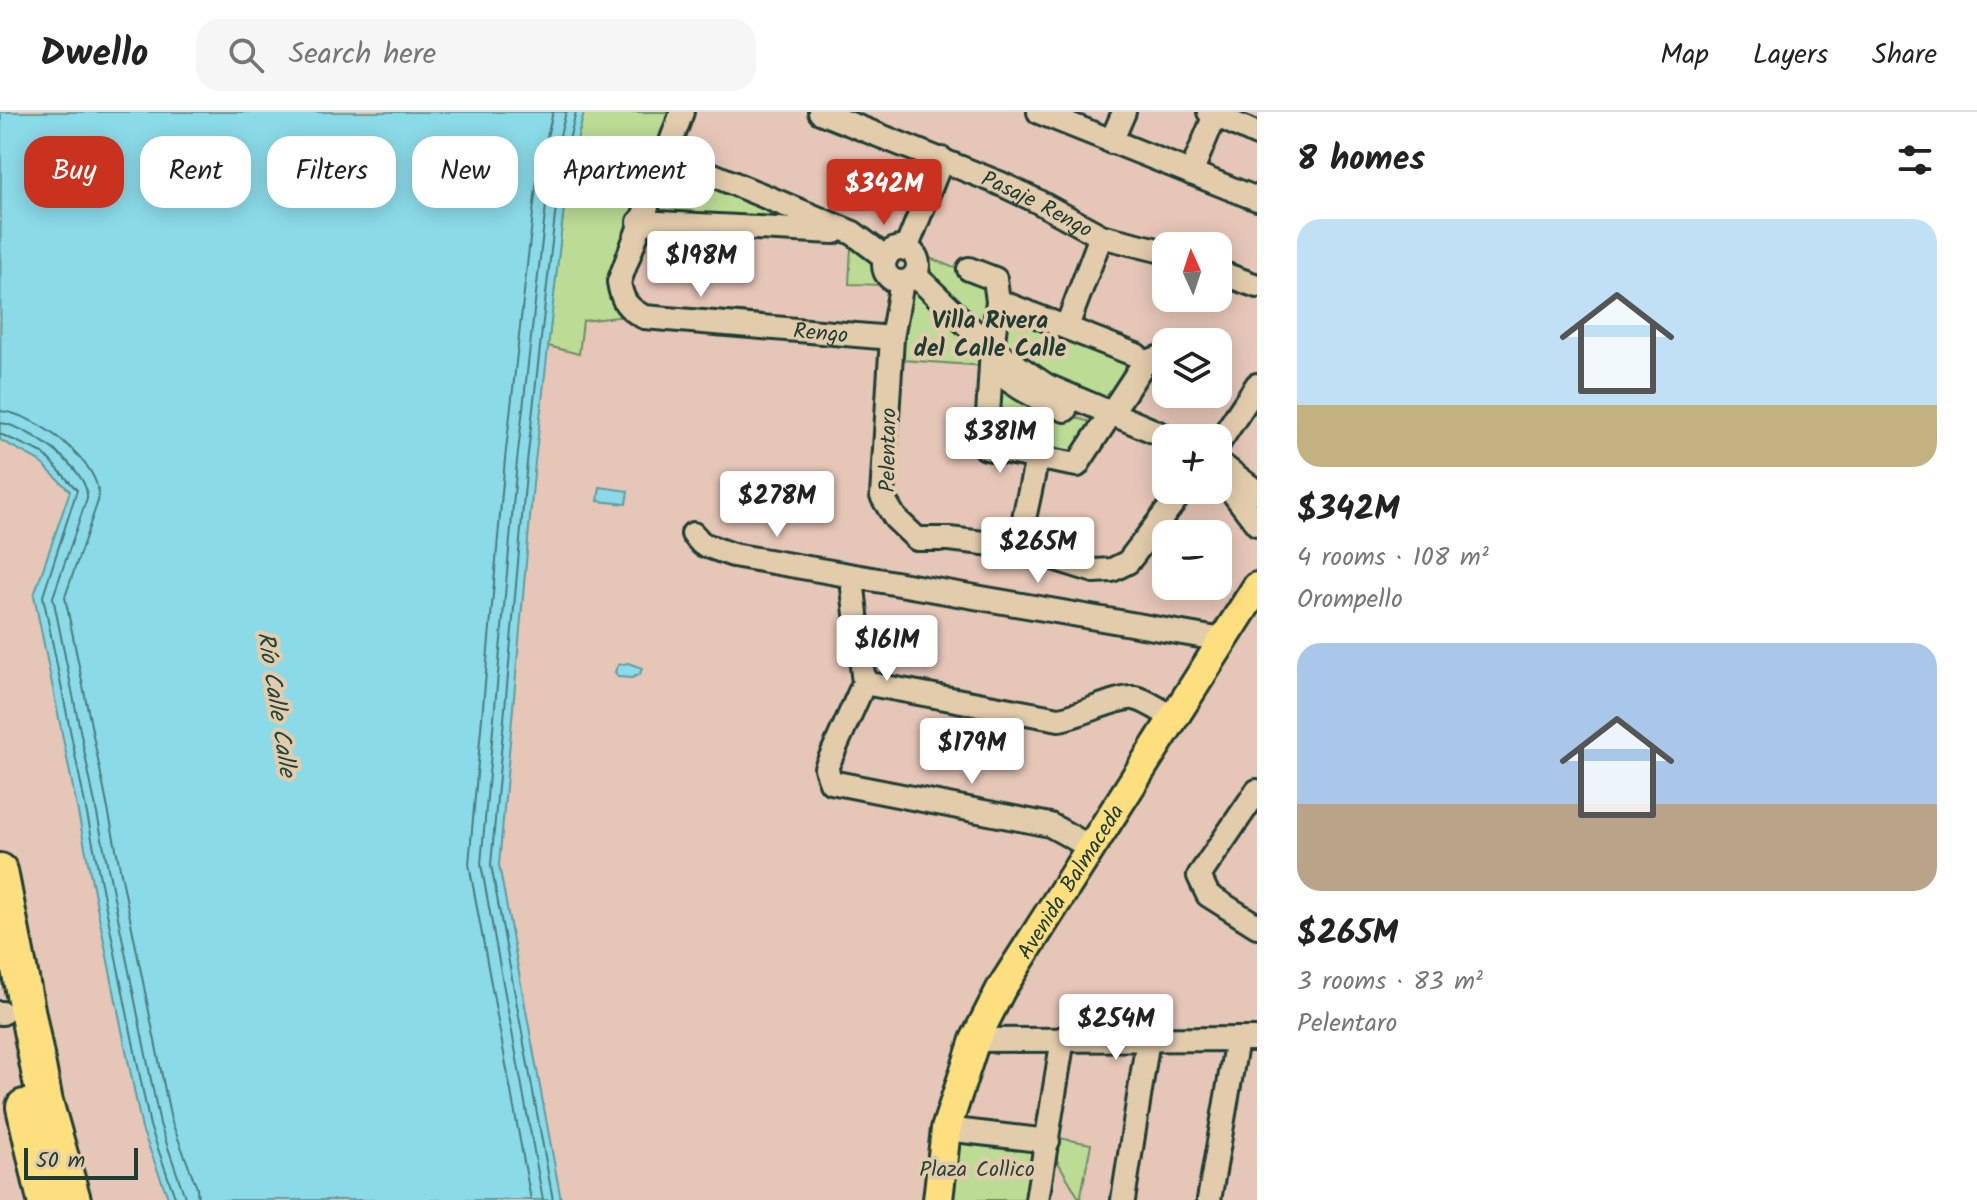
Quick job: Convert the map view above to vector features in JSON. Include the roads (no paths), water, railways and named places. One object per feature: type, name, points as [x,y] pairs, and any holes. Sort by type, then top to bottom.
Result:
[{"type":"highway","points":[[0,871],[10,1036],[45,1200]]},
{"type":"highway","points":[[10,1008],[45,1102],[73,1200]]},
{"type":"main road","name":"Avenida Balmaceda","points":[[938,1200],[946,1129],[975,1040],[1001,989],[1257,587]]},
{"type":"street","points":[[673,136],[682,112]]},
{"type":"street","name":"Pasaje Rengo","points":[[820,112],[942,159],[1035,200],[1101,236],[1152,249]]},
{"type":"street","points":[[1039,112],[1257,199]]},
{"type":"street","points":[[1111,142],[1124,112]]},
{"type":"street","points":[[1191,173],[1212,113],[1257,134]]},
{"type":"street","points":[[896,253],[942,159]]},
{"type":"street","points":[[715,176],[896,253],[917,259],[909,279],[992,358],[1109,418],[1152,432]]},
{"type":"street","name":"Rengo","points":[[644,208],[619,282],[621,299],[630,310],[644,317],[892,338]]},
{"type":"street","points":[[639,222],[853,233]]},
{"type":"street","points":[[1067,326],[1101,236]]},
{"type":"street","points":[[969,269],[995,279],[998,301],[986,448],[1077,465],[1144,363],[1152,360]]},
{"type":"street","points":[[1232,277],[1257,286]]},
{"type":"street","name":"Pelentaro","points":[[909,279],[892,338],[882,496],[895,518],[917,539],[949,539],[1018,547],[1094,571],[1112,570],[1128,562],[1172,504]]},
{"type":"street","points":[[998,301],[1136,355],[1144,363]]},
{"type":"street","points":[[1231,424],[1257,385]]},
{"type":"street","points":[[1018,547],[1037,458]]},
{"type":"street","points":[[1232,473],[1257,492]]},
{"type":"street","points":[[1232,491],[1257,524]]},
{"type":"street","points":[[693,534],[702,544],[733,555],[1223,640]]},
{"type":"street","points":[[853,588],[864,683],[826,768],[831,782],[1050,825],[1092,848]]},
{"type":"street","points":[[864,683],[1059,719],[1078,716],[1129,698],[1138,699],[1174,718]]},
{"type":"street","points":[[1257,791],[1199,876],[1208,895],[1257,926]]},
{"type":"street","points":[[1037,1200],[1063,1038]]},
{"type":"street","points":[[1123,1200],[1148,1039]]},
{"type":"street","points":[[975,1040],[1247,1039],[1209,1200]]},
{"type":"street","points":[[946,1129],[1048,1141]]},
{"type":"water","name":"Río Calle Calle","points":[[1,112],[584,112],[578,136],[534,136],[534,208],[564,208],[535,462],[499,865],[561,1200],[169,1200],[142,1129],[34,595],[70,491],[38,460],[0,440]]},
{"type":"water","points":[[600,487],[628,491],[626,504],[598,501]]},
{"type":"water","points":[[628,663],[642,668],[640,674],[632,678],[618,677],[615,672],[618,665]]},
{"type":"district","name":"Villa Rivera del Calle Calle","points":[[990,334]]},
{"type":"park label","name":"Plaza Collico","points":[[977,1168]]}]
